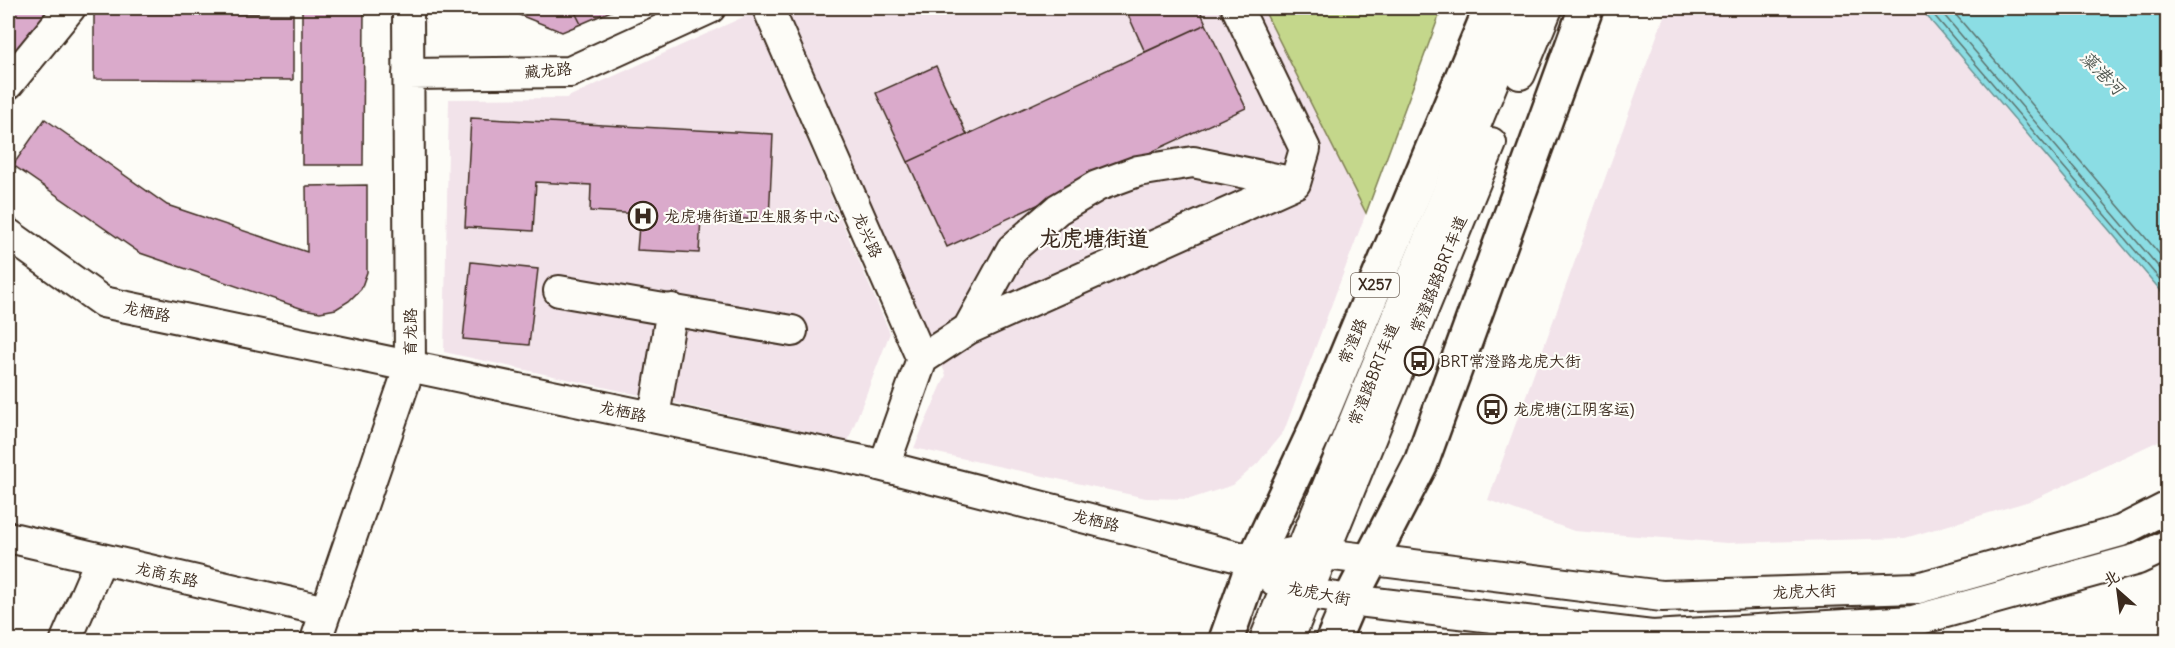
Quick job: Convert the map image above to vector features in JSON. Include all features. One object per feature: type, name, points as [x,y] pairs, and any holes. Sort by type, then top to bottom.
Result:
[{"type":"main road","name":"常澄路","points":[[1226,640],[1254,561],[1317,426],[1491,8]]},
{"type":"main road","points":[[1333,640],[1350,600],[1421,463],[1586,8]]},
{"type":"street","points":[[8,84],[70,8]]},
{"type":"street","name":"育龙路","points":[[316,640],[410,366],[408,8]]},
{"type":"street","name":"藏龙路","points":[[408,74],[570,72],[710,8]]},
{"type":"street","name":"龙兴路","points":[[768,8],[922,358]]},
{"type":"street","points":[[884,466],[922,358],[968,329],[1295,183],[1305,148],[1237,8]]},
{"type":"street","name":"常澄路BRT车道","points":[[1265,640],[1296,592],[1523,8]]},
{"type":"street","name":"常澄路路BRT车道","points":[[1312,552],[1547,8]]},
{"type":"street","points":[[968,329],[1012,249],[1059,208],[1097,186],[1138,171],[1193,162],[1295,183]]},
{"type":"street","name":"龙栖路","points":[[8,234],[103,302],[884,466],[1254,561]]},
{"type":"street","points":[[559,291],[792,331]]},
{"type":"street","points":[[654,417],[672,309]]},
{"type":"street","name":"龙虎大街","points":[[1254,561],[1312,552],[1662,596],[1918,588],[2121,531],[2168,507]]},
{"type":"street","name":"龙商东路","points":[[8,537],[326,611]]},
{"type":"street","name":"龙虎大街","points":[[1254,561],[1296,592],[1652,636],[1913,621],[2138,559],[2168,545]]},
{"type":"street","points":[[66,640],[101,559]]},
{"type":"street","points":[[1288,640],[1296,592]]},
{"type":"shaded area","points":[[785,8],[1263,8],[1366,213],[1284,431],[1258,463],[1233,485],[1190,499],[1146,498],[914,448],[946,375]]},
{"type":"shaded area","points":[[1667,8],[1920,8],[2167,298],[2167,437],[2033,500],[1905,538],[1727,543],[1574,531],[1488,500]]},
{"type":"shaded area","name":"龙虎塘街道卫生服务中心","points":[[752,13],[890,333],[848,441],[444,352],[449,99],[566,98]]},
{"type":"green space","points":[[1263,8],[1442,8],[1366,213]]},
{"type":"water","name":"藻港河","points":[[1920,8],[2167,8],[2167,298]]},
{"type":"building","points":[[8,8],[51,8],[8,63]]},
{"type":"building","points":[[302,8],[364,8],[363,165],[302,165]]},
{"type":"building","points":[[502,8],[573,8],[581,24],[562,32]]},
{"type":"building","points":[[573,8],[618,8],[581,24]]},
{"type":"building","points":[[1125,8],[1199,8],[1206,24],[1145,52]]},
{"type":"building","points":[[94,13],[293,14],[293,80],[94,79]]},
{"type":"building","points":[[1206,24],[1246,108],[947,247],[908,162]]},
{"type":"building","points":[[936,66],[967,135],[908,162],[876,93]]},
{"type":"building","points":[[471,118],[773,134],[769,220],[701,217],[699,253],[637,250],[640,214],[590,211],[591,185],[536,182],[533,231],[465,227]]},
{"type":"building","points":[[45,119],[167,205],[307,252],[306,186],[367,185],[367,272],[361,289],[349,301],[336,309],[320,312],[303,309],[140,253],[13,165]]},
{"type":"building","points":[[471,262],[538,269],[529,345],[463,339]]},
{"type":"place","name":"龙虎塘街道卫生服务中心","points":[[643,216]]},
{"type":"place","name":"BRT常澄路龙虎大街","points":[[1419,361]]},
{"type":"place","name":"龙虎塘(江阴客运)","points":[[1492,409]]},
{"type":"district","name":"龙虎塘街道","points":[[1094,238]]}]
